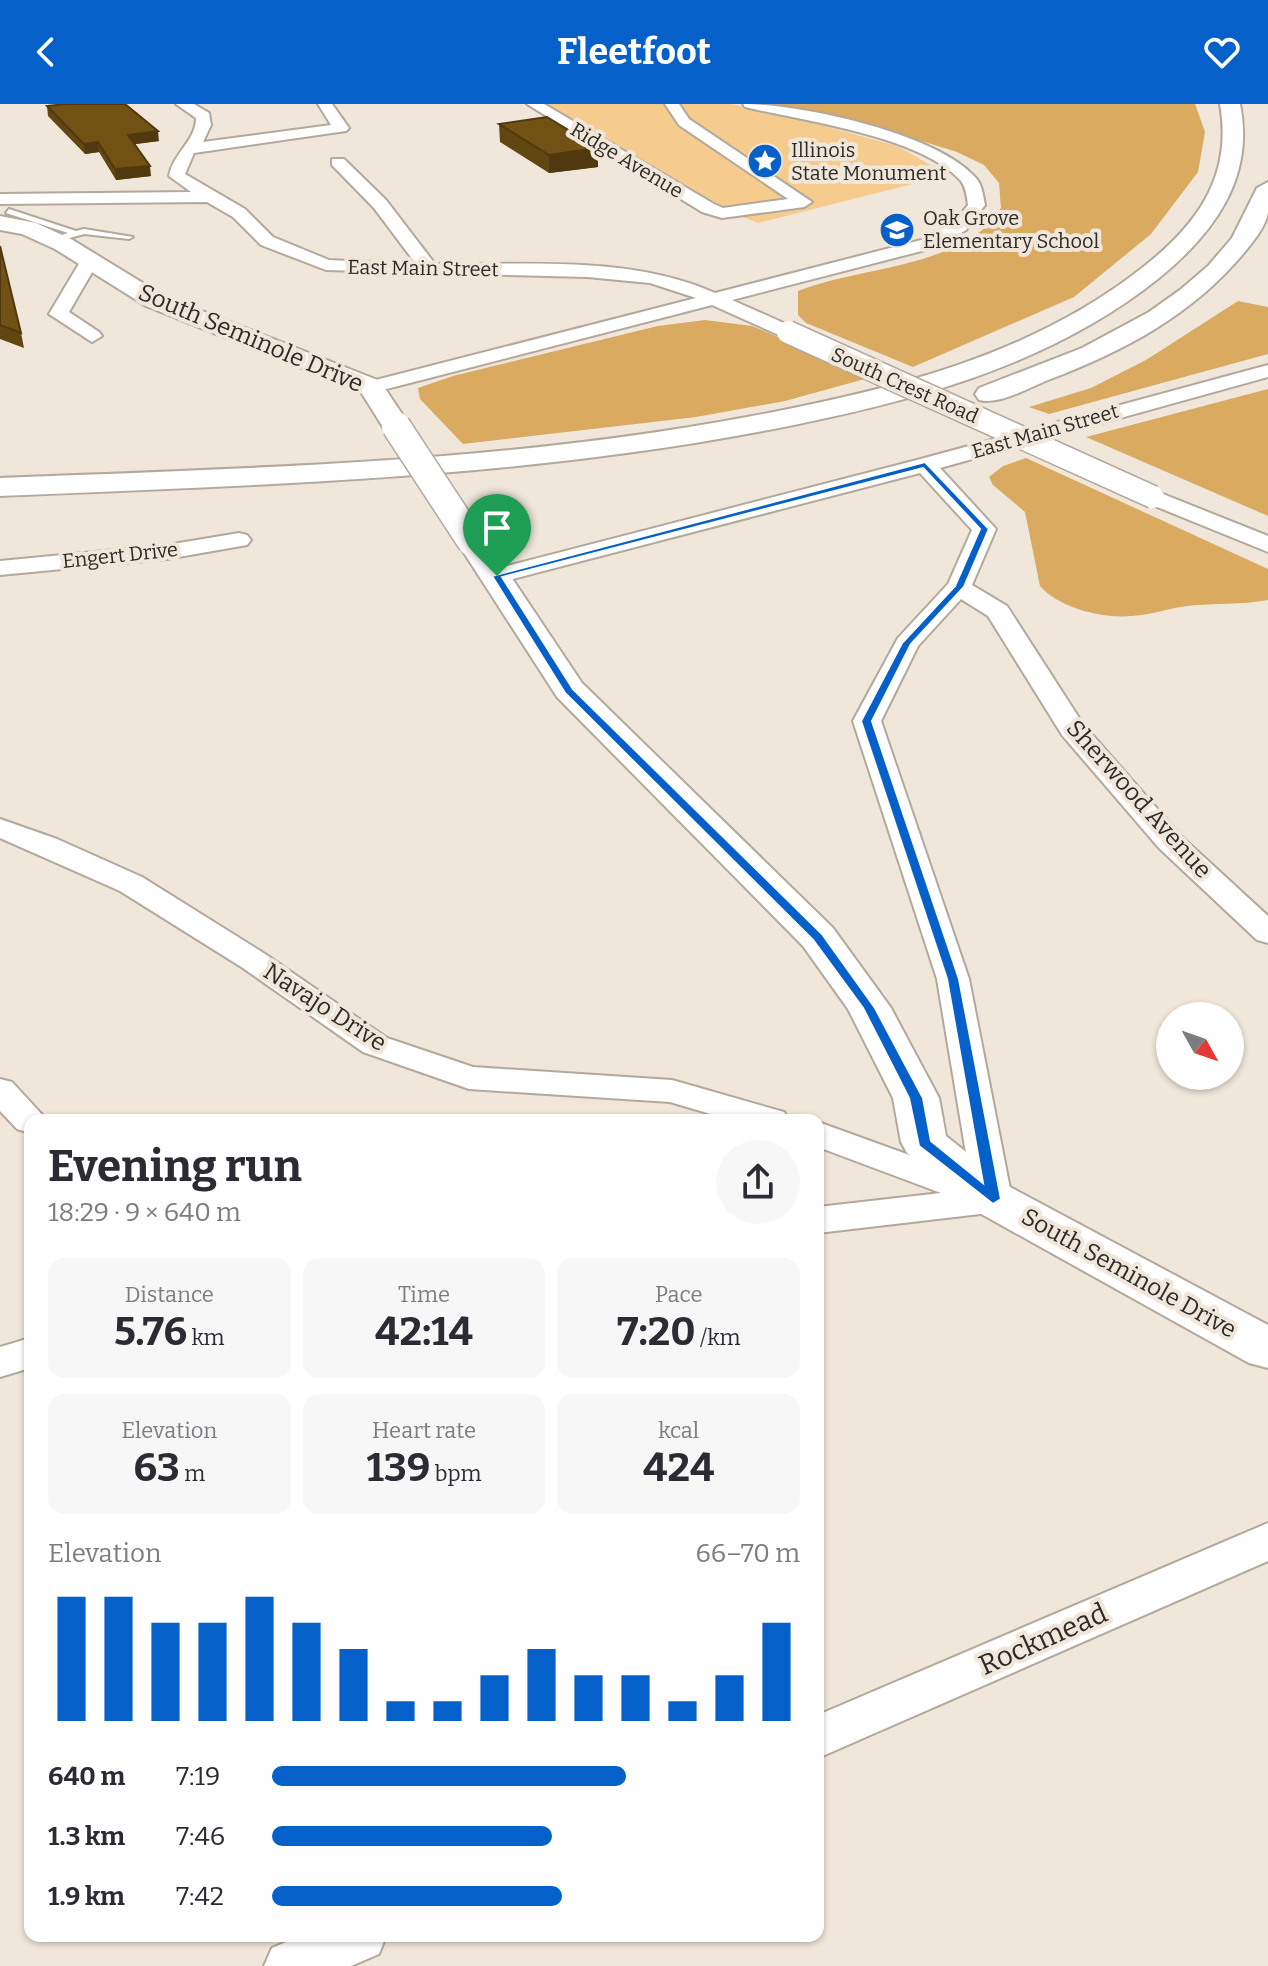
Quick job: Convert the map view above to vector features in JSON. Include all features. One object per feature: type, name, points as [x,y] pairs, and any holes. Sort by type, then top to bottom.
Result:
[{"type":"main road","points":[[0,487],[410,469],[561,455],[743,427],[893,396],[1007,358],[1102,308],[1146,278],[1183,245],[1212,205],[1229,171],[1235,139],[1230,104]]},
{"type":"main road","points":[[915,417],[1054,370],[1121,339],[1168,309],[1217,269],[1240,244],[1268,188]]},
{"type":"main road","name":"South Seminole Drive","points":[[3,211],[28,228],[64,236],[89,262],[155,301],[371,387],[569,690],[818,937],[869,1008],[916,1098],[924,1142],[993,1199],[1268,1349]]},
{"type":"main road","points":[[0,511],[425,491],[561,479],[806,442]]},
{"type":"street","points":[[183,104],[204,116],[201,135],[188,149]]},
{"type":"street","points":[[188,149],[341,128],[325,104]]},
{"type":"street","name":"Ridge Avenue","points":[[534,104],[708,208],[746,221]]},
{"type":"street","points":[[672,104],[684,122],[804,202],[722,213]]},
{"type":"street","points":[[371,387],[931,243],[960,226],[977,205],[971,182],[943,160],[845,125],[750,104]]},
{"type":"street","name":"East Main Street","points":[[188,149],[178,162],[177,176],[239,213],[267,241],[326,265],[587,272],[650,278],[689,288],[718,300]]},
{"type":"street","points":[[338,162],[380,204],[428,267]]},
{"type":"street","points":[[3,211],[210,197]]},
{"type":"street","points":[[89,262],[59,314],[92,336]]},
{"type":"street","name":"South Crest Road","points":[[718,300],[1153,497],[1268,545]]},
{"type":"street","name":"East Main Street","points":[[497,576],[925,465],[1268,371]]},
{"type":"street","points":[[925,465],[984,529],[959,587],[907,643],[867,721],[953,979],[993,1199]]},
{"type":"street","name":"Engert Drive","points":[[0,568],[167,552],[239,540]]},
{"type":"street","name":"Sherwood Avenue","points":[[959,587],[998,611],[1072,729],[1170,842],[1268,933]]},
{"type":"street","name":"Navajo Drive","points":[[0,828],[46,845],[131,884],[254,961],[375,1045],[469,1078],[672,1091],[751,1114]]},
{"type":"street","points":[[0,1090],[24,1115]]},
{"type":"street","points":[[824,1136],[993,1199]]},
{"type":"street","points":[[824,1219],[993,1199]]},
{"type":"street","points":[[0,1362],[24,1355]]},
{"type":"street","name":"Rockmead","points":[[824,1734],[1268,1541]]},
{"type":"street","points":[[291,1966],[346,1942]]},
{"type":"lane","points":[[64,236],[129,237]]},
{"type":"shaded area","points":[[547,104],[731,104],[897,146],[948,175],[758,223],[733,213]]},
{"type":"shaded area","points":[[770,104],[1195,104],[1205,132],[1198,172],[1151,234],[1074,297],[913,367],[806,323],[798,315],[798,291],[915,261],[960,244],[981,231],[1001,208],[999,183],[984,165],[957,152],[847,118]]},
{"type":"shaded area","points":[[1238,301],[1268,307],[1268,354],[1049,414],[1029,407],[1091,388],[1146,360]]},
{"type":"shaded area","points":[[705,320],[752,326],[872,377],[785,401],[696,417],[463,444],[420,399],[418,388],[453,376],[658,326]]},
{"type":"shaded area","points":[[1268,389],[1268,516],[1086,437]]},
{"type":"shaded area","points":[[1026,458],[1268,569],[1268,600],[1187,606],[1120,616],[1095,614],[1058,600],[1040,586],[1025,512],[993,485],[989,477],[1003,466]]},
{"type":"building","points":[[125,104],[158,131],[128,135],[150,166],[115,169],[98,142],[84,144],[47,106]]},
{"type":"building","points":[[547,117],[598,148],[549,155],[499,124]]},
{"type":"building","points":[[0,246],[21,333],[0,325]]},
{"type":"place","name":"Illinois State Monument","points":[[765,161]]},
{"type":"place","name":"Oak Grove Elementary School","points":[[897,230]]},
{"type":"route","points":[[925,465],[984,529],[959,587],[907,643],[867,721],[953,979],[993,1199],[924,1142],[916,1098],[869,1008],[818,937],[569,690],[497,576],[925,465]]}]
